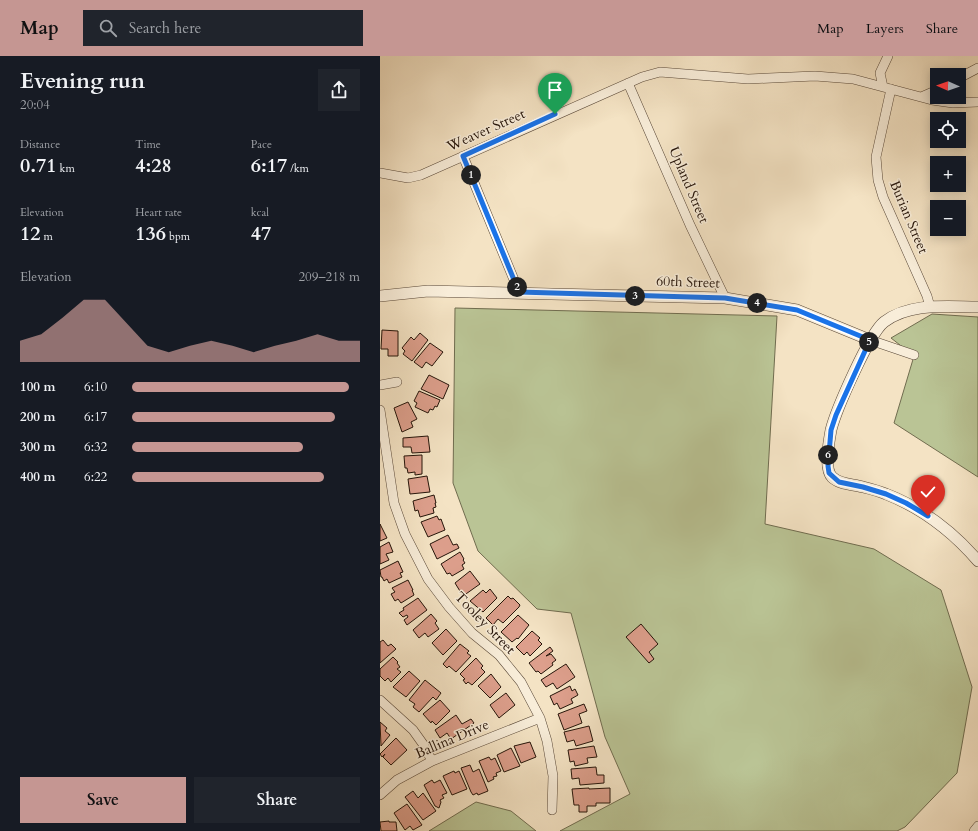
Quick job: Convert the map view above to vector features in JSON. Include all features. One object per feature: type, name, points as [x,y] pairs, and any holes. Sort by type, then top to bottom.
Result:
[{"type":"street","name":"Burian Street","points":[[888,56],[880,73],[887,88],[876,157],[878,180],[883,197],[927,296],[930,307]]},
{"type":"street","points":[[966,74],[978,68]]},
{"type":"street","name":"Weaver Street","points":[[380,173],[408,178],[421,175],[628,82],[660,72],[748,79],[815,76],[853,79],[921,97],[953,102],[978,102]]},
{"type":"street","name":"Upland Street","points":[[628,82],[690,225],[725,298]]},
{"type":"street","points":[[921,97],[930,93]]},
{"type":"street","points":[[463,156],[519,292]]},
{"type":"street","name":"60th Street","points":[[380,296],[428,291],[725,298],[797,310],[870,340]]},
{"type":"street","points":[[978,307],[930,307],[914,309],[898,315],[884,323],[870,340],[836,415],[831,430],[828,466],[829,473],[839,482],[886,494],[906,503],[946,528],[978,561]]},
{"type":"street","points":[[870,340],[914,356]]},
{"type":"street","points":[[380,385],[397,382]]},
{"type":"street","name":"Tooley Street","points":[[380,410],[394,503],[412,550],[428,579],[449,607],[472,633],[499,655],[521,682],[540,718],[547,741],[552,771],[552,810]]},
{"type":"street","points":[[380,700],[414,730],[432,762]]},
{"type":"street","name":"Ballina Drive","points":[[380,795],[397,780],[432,762],[540,718]]},
{"type":"street","points":[[974,831],[978,826]]},
{"type":"green space","points":[[455,308],[777,316],[765,524],[874,549],[941,590],[972,687],[957,773],[905,827],[897,831],[560,831],[630,794],[605,737],[571,613],[537,609],[478,551],[453,483]]},
{"type":"green space","points":[[932,314],[978,317],[978,477],[894,423],[914,356],[891,338]]},
{"type":"green space","points":[[476,802],[511,811],[536,831],[429,831]]},
{"type":"building","points":[[382,330],[398,331],[398,356],[388,356],[388,349],[381,349]]},
{"type":"building","points":[[420,333],[428,340],[412,361],[403,354],[405,351],[402,348],[411,337],[414,340]]},
{"type":"building","points":[[430,343],[443,352],[432,366],[426,362],[422,368],[414,362]]},
{"type":"building","points":[[429,375],[449,385],[443,399],[421,389]]},
{"type":"building","points":[[419,391],[440,400],[437,407],[435,406],[433,410],[430,409],[428,413],[415,407],[417,403],[414,401]]},
{"type":"building","points":[[408,402],[417,419],[411,422],[413,427],[402,432],[394,408]]},
{"type":"building","points":[[428,436],[430,452],[412,453],[411,447],[403,447],[403,438]]},
{"type":"building","points":[[422,455],[422,474],[415,475],[415,472],[408,473],[407,468],[405,468],[404,456]]},
{"type":"building","points":[[427,476],[430,492],[410,494],[408,479]]},
{"type":"building","points":[[434,495],[436,507],[433,508],[434,513],[420,517],[418,510],[415,511],[413,501]]},
{"type":"building","points":[[437,516],[439,520],[441,519],[445,530],[428,537],[421,522]]},
{"type":"building","points":[[380,524],[387,538],[380,541]]},
{"type":"building","points":[[448,535],[453,545],[457,544],[459,548],[437,559],[430,544]]},
{"type":"building","points":[[389,542],[393,552],[386,554],[389,560],[380,564],[380,547]]},
{"type":"building","points":[[460,552],[465,563],[462,565],[464,569],[452,576],[450,573],[447,574],[441,564]]},
{"type":"building","points":[[398,561],[403,572],[400,573],[402,577],[389,583],[387,579],[384,581],[381,577],[380,570]]},
{"type":"building","points":[[470,571],[480,584],[463,596],[455,583]]},
{"type":"building","points":[[408,580],[414,595],[401,603],[398,599],[395,601],[391,594],[395,592],[392,588]]},
{"type":"building","points":[[490,589],[497,598],[483,612],[470,601],[483,590],[486,593]]},
{"type":"building","points":[[508,596],[511,599],[513,598],[520,605],[519,607],[503,623],[498,619],[493,625],[486,618]]},
{"type":"building","points":[[418,598],[427,610],[407,625],[404,620],[408,617],[407,615],[403,617],[399,613],[404,610],[403,608]]},
{"type":"building","points":[[431,614],[437,621],[435,623],[439,629],[428,637],[425,633],[419,638],[413,630]]},
{"type":"building","points":[[518,615],[529,625],[518,639],[517,638],[512,642],[501,632]]},
{"type":"building","points":[[641,624],[658,644],[649,652],[654,659],[649,663],[626,637]]},
{"type":"building","points":[[446,629],[457,641],[443,655],[432,643]]},
{"type":"building","points":[[532,631],[540,638],[538,640],[542,644],[530,656],[527,652],[524,655],[516,647]]},
{"type":"building","points":[[383,640],[388,646],[391,644],[396,649],[380,663],[380,642]]},
{"type":"building","points":[[460,644],[469,651],[467,653],[471,656],[456,672],[449,666],[447,668],[443,664]]},
{"type":"building","points":[[550,647],[553,651],[546,656],[551,654],[556,660],[552,663],[553,665],[541,674],[538,671],[536,672],[529,663]]},
{"type":"building","points":[[393,657],[398,662],[397,663],[400,667],[397,669],[401,672],[391,682],[388,678],[385,681],[380,676],[380,669]]},
{"type":"building","points":[[476,658],[483,666],[481,668],[485,672],[472,685],[468,682],[466,684],[463,680],[465,679],[460,674]]},
{"type":"building","points":[[566,664],[575,677],[557,689],[553,683],[546,687],[541,680]]},
{"type":"building","points":[[409,671],[420,681],[406,697],[393,687]]},
{"type":"building","points":[[491,674],[501,687],[490,698],[478,686]]},
{"type":"building","points":[[425,680],[441,693],[436,700],[433,697],[419,712],[413,707],[415,704],[409,700]]},
{"type":"building","points":[[570,686],[572,691],[575,689],[578,695],[571,699],[573,703],[560,709],[557,703],[554,705],[550,696]]},
{"type":"building","points":[[506,693],[515,705],[499,718],[490,705]]},
{"type":"building","points":[[440,700],[450,711],[436,725],[432,721],[431,723],[423,714]]},
{"type":"building","points":[[584,704],[587,711],[579,714],[582,723],[564,730],[558,714]]},
{"type":"building","points":[[456,715],[462,724],[471,719],[474,723],[451,739],[447,733],[440,738],[435,730]]},
{"type":"building","points":[[380,722],[387,728],[385,731],[390,735],[381,746]]},
{"type":"building","points":[[589,726],[593,741],[576,746],[574,740],[567,742],[564,732]]},
{"type":"building","points":[[396,738],[407,750],[391,765],[383,757],[385,754],[382,757],[380,754]]},
{"type":"building","points":[[530,742],[536,757],[521,763],[514,746]]},
{"type":"building","points":[[594,746],[597,757],[587,758],[588,763],[575,766],[574,761],[570,762],[568,750]]},
{"type":"building","points":[[511,748],[520,766],[504,772],[497,755]]},
{"type":"building","points":[[489,757],[491,760],[495,758],[501,771],[496,773],[497,776],[493,777],[494,779],[488,782],[479,761]]},
{"type":"building","points":[[470,765],[473,772],[479,769],[488,791],[478,795],[477,793],[473,795],[461,768]]},
{"type":"building","points":[[596,767],[597,775],[604,775],[604,783],[580,785],[579,778],[572,779],[571,769]]},
{"type":"building","points":[[454,771],[455,773],[459,771],[467,789],[452,795],[443,776]]},
{"type":"building","points":[[432,780],[434,783],[440,780],[447,793],[442,795],[444,798],[440,800],[441,802],[439,808],[435,806],[424,785]]},
{"type":"building","points":[[610,788],[610,803],[596,803],[596,806],[587,806],[587,812],[579,812],[579,805],[574,805],[572,789]]},
{"type":"building","points":[[413,791],[418,798],[423,793],[436,811],[423,820],[405,797]]},
{"type":"building","points":[[407,804],[422,825],[413,830],[410,826],[405,830],[394,813]]},
{"type":"building","points":[[380,822],[396,822],[397,831],[381,831]]},
{"type":"route","points":[[555,114],[463,156],[519,292],[725,298],[797,310],[870,340],[836,415],[831,430],[829,444],[829,473],[839,482],[886,494],[906,503],[928,516]]}]
